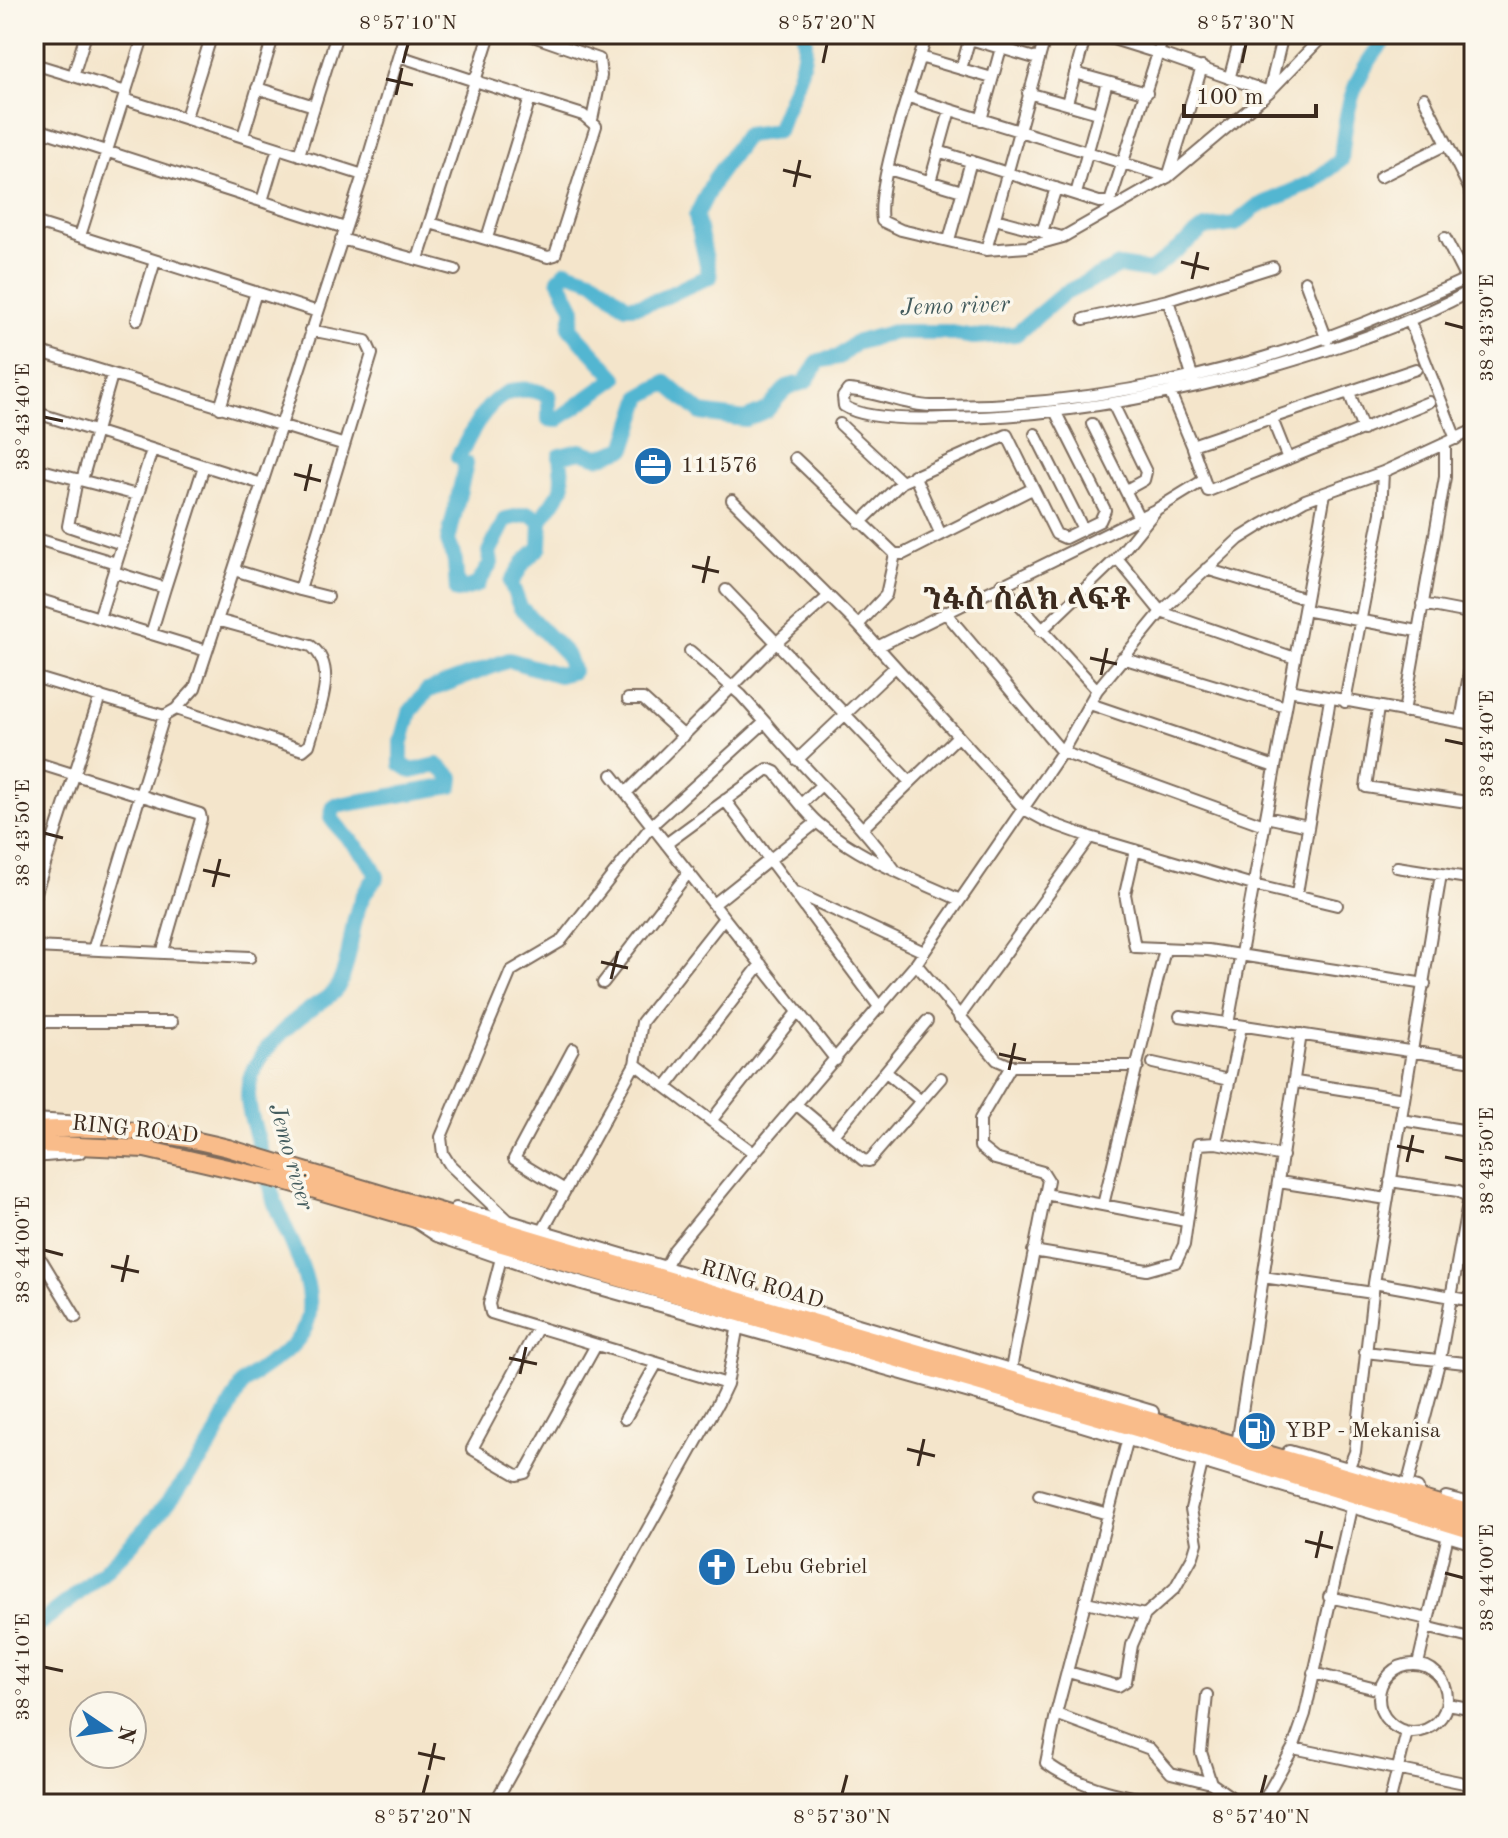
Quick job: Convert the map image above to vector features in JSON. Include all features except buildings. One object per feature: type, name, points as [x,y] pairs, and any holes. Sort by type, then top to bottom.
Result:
[{"type":"highway","name":"RING ROAD","points":[[34,1130],[101,1126],[156,1132],[279,1162],[415,1211],[1474,1531]]},
{"type":"highway","name":"RING ROAD","points":[[34,1144],[105,1145],[177,1154],[415,1211]]},
{"type":"highway","name":"RING ROAD","points":[[659,1285],[1474,1514]]},
{"type":"street","points":[[73,76],[86,34]]},
{"type":"street","points":[[80,236],[144,34]]},
{"type":"street","points":[[186,117],[212,34]]},
{"type":"street","points":[[299,155],[337,34]]},
{"type":"street","points":[[94,947],[164,716],[176,709],[195,688],[315,311],[363,175],[405,34]]},
{"type":"street","points":[[418,259],[490,34]]},
{"type":"street","points":[[527,34],[599,59],[601,76],[592,120]]},
{"type":"street","points":[[927,34],[888,169],[881,202],[882,221],[901,230],[986,250],[1027,247],[1063,237],[1114,204],[1168,177],[1269,92],[1325,34]]},
{"type":"street","points":[[986,250],[1046,34]]},
{"type":"street","points":[[1067,103],[1086,34]]},
{"type":"street","points":[[1097,34],[1121,38],[1269,92]]},
{"type":"street","points":[[1114,204],[1164,34]]},
{"type":"street","points":[[1230,76],[1241,34]]},
{"type":"street","points":[[1269,92],[1283,34]]},
{"type":"street","points":[[243,136],[272,35]]},
{"type":"street","points":[[961,69],[970,36],[1038,59]]},
{"type":"street","points":[[981,120],[1001,48]]},
{"type":"street","points":[[399,56],[592,120],[596,126],[596,136],[555,255],[548,257],[430,223]]},
{"type":"street","points":[[920,57],[992,78]]},
{"type":"street","points":[[34,64],[363,175]]},
{"type":"street","points":[[1168,177],[1202,67]]},
{"type":"street","points":[[1075,73],[1147,93]]},
{"type":"street","points":[[1076,194],[1107,82]]},
{"type":"street","points":[[257,88],[314,106]]},
{"type":"street","points":[[1028,93],[1098,113]]},
{"type":"street","points":[[909,97],[1168,177]]},
{"type":"street","points":[[487,238],[530,98]]},
{"type":"street","points":[[1424,98],[1474,198]]},
{"type":"street","points":[[930,182],[950,110]]},
{"type":"street","points":[[34,128],[262,201],[343,233],[455,270]]},
{"type":"street","points":[[1380,177],[1447,144]]},
{"type":"street","points":[[262,201],[278,148]]},
{"type":"street","points":[[938,151],[1114,204]]},
{"type":"street","points":[[949,240],[971,161]]},
{"type":"street","points":[[888,169],[962,191]]},
{"type":"street","points":[[1042,232],[1056,188]]},
{"type":"street","points":[[995,219],[1063,237]]},
{"type":"street","points":[[34,222],[315,311]]},
{"type":"street","points":[[1445,238],[1470,277],[1327,340],[1194,382],[1171,395],[1003,418],[890,416],[850,410],[844,406],[843,397],[848,390],[861,390],[928,406],[1002,403],[1194,382],[1335,349],[1410,322],[1474,289]]},
{"type":"street","points":[[137,320],[155,261]]},
{"type":"street","points":[[1084,319],[1168,300],[1273,267]]},
{"type":"street","points":[[1305,281],[1327,340]]},
{"type":"street","points":[[220,408],[256,292]]},
{"type":"street","points":[[1168,300],[1194,382]]},
{"type":"street","points":[[1410,322],[1456,439]]},
{"type":"street","points":[[300,590],[342,444],[370,364],[371,347],[366,341],[310,330]]},
{"type":"street","points":[[34,350],[342,444]]},
{"type":"street","points":[[1192,445],[1416,369]]},
{"type":"street","points":[[112,375],[79,479],[68,526],[122,544]]},
{"type":"street","points":[[1349,392],[1363,430]]},
{"type":"street","points":[[1171,395],[1208,491],[1429,402]]},
{"type":"street","points":[[1113,404],[1146,472],[1144,480],[1126,490]]},
{"type":"street","points":[[34,412],[262,484]]},
{"type":"street","points":[[860,523],[902,482],[1007,435],[1056,534],[1065,538],[1100,521],[1105,510],[1056,413]]},
{"type":"street","points":[[1272,419],[1288,459]]},
{"type":"street","points":[[840,424],[902,482]]},
{"type":"street","points":[[1092,424],[1138,516]]},
{"type":"street","points":[[659,1285],[674,1250],[916,964],[1062,752],[1097,690],[1161,612],[1239,539],[1305,500],[1383,472],[1474,430]]},
{"type":"street","points":[[1035,434],[1083,529]]},
{"type":"street","points":[[1404,712],[1445,477],[1445,444]]},
{"type":"street","points":[[99,618],[152,450]]},
{"type":"street","points":[[795,458],[895,554]]},
{"type":"street","points":[[151,634],[204,466]]},
{"type":"street","points":[[34,468],[137,495]]},
{"type":"street","points":[[1345,702],[1381,513],[1383,472]]},
{"type":"street","points":[[914,475],[941,535]]},
{"type":"street","points":[[877,647],[1157,509],[1204,480]]},
{"type":"street","points":[[895,554],[941,535],[1032,489]]},
{"type":"street","points":[[1228,1024],[1325,493]]},
{"type":"street","points":[[732,500],[858,625],[1024,809],[1048,822],[1090,837],[1253,885],[1297,893],[1337,905]]},
{"type":"street","points":[[1041,631],[1117,558],[1157,509]]},
{"type":"street","points":[[34,538],[165,588]]},
{"type":"street","points":[[858,625],[886,595],[895,554]]},
{"type":"street","points":[[1117,558],[1161,612],[1295,658]]},
{"type":"street","points":[[1206,569],[1305,605],[1362,621],[1417,631]]},
{"type":"street","points":[[234,570],[328,597]]},
{"type":"street","points":[[1001,584],[1097,690]]},
{"type":"street","points":[[726,590],[910,782]]},
{"type":"street","points":[[626,793],[775,644],[829,596]]},
{"type":"street","points":[[34,598],[207,651]]},
{"type":"street","points":[[1422,604],[1474,614]]},
{"type":"street","points":[[945,612],[1062,752],[1265,821],[1308,826]]},
{"type":"street","points":[[176,709],[284,746],[303,750],[309,745],[327,669],[322,655],[311,646],[217,620]]},
{"type":"street","points":[[1461,721],[1474,645]]},
{"type":"street","points":[[690,651],[731,687],[797,760],[864,827],[895,870]]},
{"type":"street","points":[[1122,658],[1286,707]]},
{"type":"street","points":[[797,760],[895,667]]},
{"type":"street","points":[[34,677],[164,716]]},
{"type":"street","points":[[1289,690],[1474,724]]},
{"type":"street","points":[[34,898],[39,865],[75,774],[100,696]]},
{"type":"street","points":[[628,699],[643,699],[684,736]]},
{"type":"street","points":[[1297,893],[1330,699]]},
{"type":"street","points":[[1090,704],[1275,767]]},
{"type":"street","points":[[1378,708],[1366,787],[1474,803]]},
{"type":"street","points":[[510,1222],[450,1165],[443,1154],[441,1137],[511,971],[560,942],[652,825],[765,722]]},
{"type":"street","points":[[864,827],[957,737]]},
{"type":"street","points":[[34,762],[195,811],[201,819],[163,951]]},
{"type":"street","points":[[666,844],[768,769],[775,772],[817,822],[866,856],[960,900]]},
{"type":"street","points":[[612,775],[836,1060]]},
{"type":"street","points":[[801,804],[821,785]]},
{"type":"street","points":[[725,800],[880,1008]]},
{"type":"street","points":[[714,904],[817,822]]},
{"type":"street","points":[[959,1017],[1090,837]]},
{"type":"street","points":[[1135,850],[1125,894],[1132,945],[1139,949],[1208,950],[1425,984]]},
{"type":"street","points":[[1397,867],[1474,879]]},
{"type":"street","points":[[603,983],[689,872]]},
{"type":"street","points":[[1348,1469],[1355,1452],[1365,1352],[1387,1199],[1414,1052],[1441,874]]},
{"type":"street","points":[[792,890],[924,952]]},
{"type":"street","points":[[542,1232],[635,1064],[642,1022],[724,918]]},
{"type":"street","points":[[34,947],[94,947],[250,957]]},
{"type":"street","points":[[1103,1205],[1165,949]]},
{"type":"street","points":[[666,1087],[761,964]]},
{"type":"street","points":[[916,964],[991,1054],[1011,1066],[1138,1066]]},
{"type":"street","points":[[711,1121],[798,1011]]},
{"type":"street","points":[[1180,1016],[1474,1061]]},
{"type":"street","points":[[833,1135],[927,1021]]},
{"type":"street","points":[[34,1022],[172,1022]]},
{"type":"street","points":[[1216,1143],[1241,1027]]},
{"type":"street","points":[[1238,1438],[1296,1082],[1301,1034]]},
{"type":"street","points":[[565,1190],[514,1159],[573,1049]]},
{"type":"street","points":[[1153,1063],[1229,1080]]},
{"type":"street","points":[[635,1064],[754,1153]]},
{"type":"street","points":[[1011,1066],[980,1119],[980,1147],[995,1159],[1043,1172],[1048,1180],[1011,1369]]},
{"type":"street","points":[[886,1072],[921,1101]]},
{"type":"street","points":[[797,1105],[863,1160],[869,1161],[941,1078]]},
{"type":"street","points":[[1296,1082],[1404,1099]]},
{"type":"street","points":[[34,1120],[101,1126]]},
{"type":"street","points":[[1402,1120],[1474,1132]]},
{"type":"street","points":[[1033,1251],[1158,1270],[1176,1262],[1181,1254],[1196,1149],[1202,1141],[1283,1156]]},
{"type":"street","points":[[34,1156],[81,1152],[105,1145]]},
{"type":"street","points":[[1390,1181],[1465,1192],[1469,1197],[1440,1359],[1407,1486]]},
{"type":"street","points":[[1279,1182],[1387,1199]]},
{"type":"street","points":[[1045,1194],[1186,1221]]},
{"type":"street","points":[[415,1211],[510,1222],[542,1232],[738,1325],[1128,1438],[1202,1463],[1474,1543]]},
{"type":"street","points":[[415,1211],[437,1235],[501,1258],[659,1285],[1011,1369],[1474,1505]]},
{"type":"street","points":[[1461,1240],[1474,1242]]},
{"type":"street","points":[[34,1255],[42,1261],[76,1317]]},
{"type":"street","points":[[501,1258],[489,1309],[538,1327],[727,1384]]},
{"type":"street","points":[[1263,1277],[1474,1301]]},
{"type":"street","points":[[494,1804],[617,1588],[727,1384],[738,1325]]},
{"type":"street","points":[[538,1327],[472,1449],[517,1475],[525,1473],[596,1345]]},
{"type":"street","points":[[1365,1352],[1474,1364]]},
{"type":"street","points":[[625,1419],[657,1363]]},
{"type":"street","points":[[1128,1438],[1046,1763],[1065,1776],[1110,1792],[1173,1804]]},
{"type":"street","points":[[1068,1672],[1123,1685],[1132,1645],[1145,1615],[1175,1588],[1193,1556],[1197,1543],[1191,1509],[1202,1463]]},
{"type":"street","points":[[1039,1495],[1108,1514]]},
{"type":"street","points":[[1262,1804],[1293,1748],[1305,1714],[1351,1508]]},
{"type":"street","points":[[1418,1664],[1448,1535]]},
{"type":"street","points":[[1329,1597],[1474,1639]]},
{"type":"street","points":[[1086,1602],[1145,1615]]},
{"type":"street","points":[[1418,1664],[1438,1675],[1444,1684],[1447,1704],[1436,1723],[1428,1729],[1407,1732],[1396,1728],[1381,1712],[1380,1690],[1391,1672],[1400,1666],[1418,1664]]},
{"type":"street","points":[[1313,1673],[1380,1690]]},
{"type":"street","points":[[1207,1695],[1201,1752],[1211,1783]]},
{"type":"street","points":[[1447,1704],[1474,1709]]},
{"type":"street","points":[[1056,1714],[1150,1749],[1171,1773],[1211,1783],[1241,1804]]},
{"type":"street","points":[[1389,1804],[1407,1732]]},
{"type":"street","points":[[1293,1748],[1474,1785]]},
{"type":"waterway","points":[[541,520],[529,514],[506,519],[489,552],[491,563],[477,585],[457,591],[455,561],[448,541],[466,464],[458,457],[483,415],[503,395],[516,390],[531,390],[549,396],[549,419],[557,420],[616,378],[570,328],[574,309],[559,279],[567,271],[594,280],[626,306],[649,303],[710,277],[696,216],[714,180],[746,135],[777,131],[804,57],[804,34]]},
{"type":"waterway","name":"Jemo river","points":[[34,1627],[83,1589],[149,1524],[207,1451],[244,1382],[281,1355],[304,1330],[308,1319],[308,1290],[270,1188],[250,1112],[250,1079],[274,1040],[337,988],[360,903],[377,877],[369,861],[331,818],[334,806],[451,786],[452,777],[437,765],[412,771],[401,764],[401,745],[410,712],[427,691],[509,660],[559,675],[573,671],[566,654],[520,607],[511,583],[524,562],[540,547],[541,520],[563,487],[560,456],[580,451],[599,457],[625,448],[642,396],[666,383],[701,413],[745,419],[767,410],[787,387],[805,382],[819,361],[839,357],[855,343],[894,332],[945,332],[974,337],[1016,334],[1063,294],[1119,266],[1150,271],[1205,228],[1235,224],[1256,207],[1313,182],[1341,160],[1345,123],[1353,92],[1367,64],[1390,34]]},
{"type":"place","name":"111576","points":[[653,466]]},
{"type":"place","name":"YBP - Mekanisa","points":[[1257,1431]]},
{"type":"place","name":"Lebu Gebriel","points":[[717,1567]]},
{"type":"district","name":"ንፋስ ስልክ ላፍቶ","points":[[1027,601]]}]
